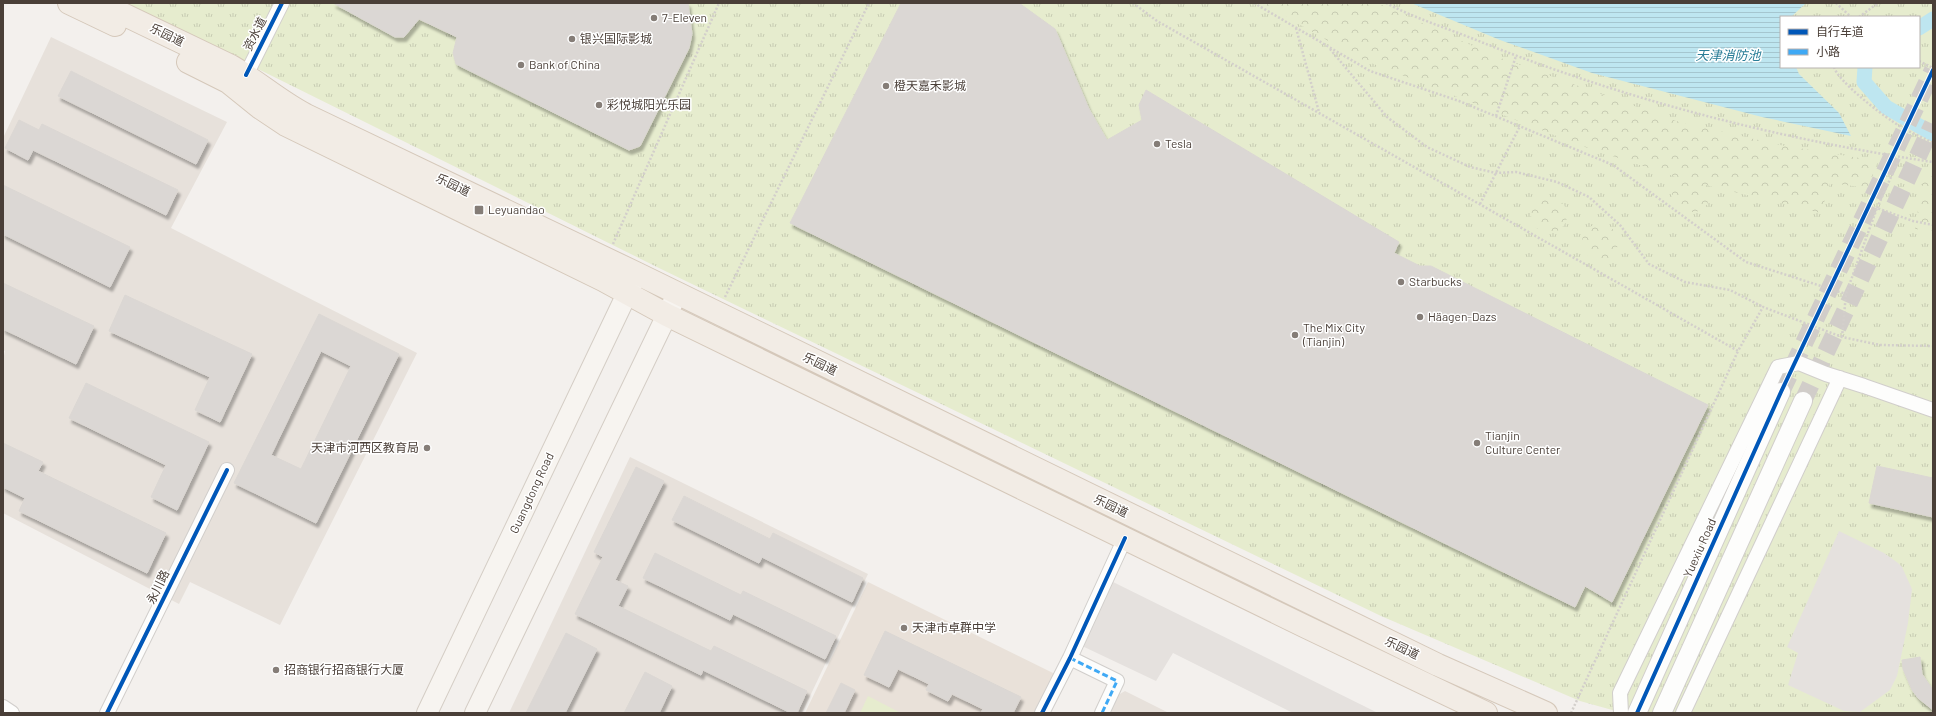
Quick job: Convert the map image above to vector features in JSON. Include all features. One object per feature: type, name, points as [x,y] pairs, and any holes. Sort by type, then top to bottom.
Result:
[{"type":"main road","name":"乐园道","points":[[69,3],[228,82],[258,107],[286,125],[603,280],[667,315],[1486,713]]},
{"type":"main road","name":"乐园道","points":[[100,3],[246,75],[286,105],[306,115],[636,273],[1438,665],[1546,713]]},
{"type":"main road","name":"Guangdong Road","points":[[427,713],[636,273]]},
{"type":"main road","points":[[475,713],[677,294]]},
{"type":"main road","points":[[1125,538],[1135,518]]},
{"type":"street","name":"资水道","points":[[246,75],[282,3]]},
{"type":"street","points":[[1621,713],[1620,693],[1778,367],[1799,363],[1933,418]]},
{"type":"street","points":[[1839,379],[1933,410]]},
{"type":"street","points":[[1683,713],[1839,379]]},
{"type":"street","name":"Yuexiu Road","points":[[1637,713],[1781,392]]},
{"type":"street","points":[[1662,713],[1803,401]]},
{"type":"street","name":"永川路","points":[[107,713],[227,470]]},
{"type":"street","points":[[1042,713],[1070,658],[1125,538]]},
{"type":"street","points":[[1070,658],[1117,680],[1102,713]]},
{"type":"street","points":[[3,707],[12,713]]},
{"type":"path","points":[[606,259],[719,3]]},
{"type":"path","points":[[717,313],[869,3]]},
{"type":"path","points":[[1133,3],[1157,20],[1738,351]]},
{"type":"path","points":[[1254,3],[1370,71],[1459,101],[1613,165],[1746,262],[1846,294]]},
{"type":"path","points":[[1386,3],[1516,56],[1613,90],[1696,114],[1790,137],[1933,162]]},
{"type":"path","points":[[1836,3],[1850,16]]},
{"type":"path","points":[[1860,16],[1878,3]]},
{"type":"path","points":[[1296,28],[1319,112]]},
{"type":"path","points":[[1329,47],[1387,117],[1427,147],[1470,167],[1496,173],[1516,172],[1557,182],[1589,197],[1620,225],[1649,264],[1685,282],[1730,290],[1763,307],[1842,337],[1880,345],[1933,346]]},
{"type":"path","points":[[1496,116],[1516,56]]},
{"type":"path","points":[[1920,62],[1933,68]]},
{"type":"path","points":[[1834,68],[1836,73],[1854,90],[1892,122],[1933,143]]},
{"type":"path","points":[[1480,204],[1520,126]]},
{"type":"path","points":[[1842,337],[1846,294],[1877,208],[1900,157]]},
{"type":"path","points":[[1877,208],[1914,221],[1933,225]]},
{"type":"path","points":[[1571,713],[1738,351],[1763,307]]},
{"type":"shaded area","points":[[51,37],[227,122],[171,228],[417,353],[280,625],[190,582],[179,604],[3,513],[3,360],[5,351],[3,350],[3,138]]},
{"type":"shaded area","points":[[630,457],[868,574],[802,713],[509,713]]},
{"type":"shaded area","points":[[1839,531],[1884,553],[1898,563],[1902,567],[1912,589],[1908,623],[1897,676],[1890,690],[1860,712],[1844,711],[1788,685],[1798,653],[1787,647]]},
{"type":"shaded area","points":[[1109,580],[1378,713],[1293,713],[1173,653],[1156,681],[1080,645]]},
{"type":"shaded area","name":"天津市卓群中学","points":[[868,582],[1055,674],[1035,713],[805,713]]},
{"type":"shaded area","points":[[1125,691],[1169,713],[1107,713],[1118,695]]},
{"type":"green space","name":"Tianjin Culture Center","points":[[125,3],[1933,3],[1933,713],[1623,713],[1580,701],[1381,616],[661,269]]},
{"type":"green space","points":[[1262,3],[1378,3],[1495,56],[1676,121],[1780,145],[1878,161],[1868,188],[1830,183],[1821,213],[1705,185],[1708,199],[1705,207],[1697,211],[1687,212],[1678,208],[1673,201],[1673,191],[1682,179],[1582,146],[1356,57]]},
{"type":"green space","points":[[1924,172],[1933,173],[1933,231],[1915,229]]},
{"type":"green space","points":[[1552,197],[1562,202],[1566,208],[1566,222],[1562,228],[1556,232],[1546,233],[1536,228],[1532,222],[1531,212],[1536,202],[1542,198]]},
{"type":"green space","points":[[1600,224],[1613,229],[1618,242],[1613,255],[1600,260],[1587,255],[1582,242],[1587,229]]},
{"type":"green space","points":[[868,696],[899,712],[899,713],[860,713]]},
{"type":"water","name":"天津消防池","points":[[1411,3],[1806,3],[1792,16],[1780,16],[1780,68],[1796,68],[1799,74],[1839,113],[1851,136],[1762,117],[1592,73],[1500,40]]},
{"type":"building","name":"彩悦城阳光乐园","points":[[333,3],[688,3],[692,34],[689,48],[640,146],[629,150],[456,64],[453,53],[457,37],[419,19],[404,37],[395,37]]},
{"type":"building","name":"The Mix City (Tianjin)","points":[[901,3],[1019,3],[1055,29],[1089,109],[1107,140],[1142,120],[1139,105],[1146,90],[1399,242],[1394,253],[1420,266],[1431,266],[1708,405],[1612,602],[1585,586],[1575,607],[790,223]]},
{"type":"building","points":[[71,71],[208,140],[196,164],[58,96]]},
{"type":"building","points":[[19,120],[39,130],[42,124],[178,190],[166,215],[33,150],[28,160],[5,148]]},
{"type":"building","points":[[3,185],[130,247],[110,287],[3,234]]},
{"type":"building","points":[[3,283],[94,326],[76,364],[3,329]]},
{"type":"building","points":[[125,295],[252,354],[220,422],[195,410],[210,377],[109,331]]},
{"type":"building","points":[[319,314],[399,354],[316,523],[234,483]],"holes":[[[321,351],[351,366],[301,469],[271,455]]]},
{"type":"building","points":[[86,383],[209,442],[177,510],[151,497],[166,465],[69,418]]},
{"type":"building","points":[[3,443],[43,462],[38,471],[166,533],[147,573],[19,511],[25,498],[3,487]]},
{"type":"building","points":[[1877,466],[1933,478],[1933,517],[1869,503]]},
{"type":"building","points":[[636,467],[664,481],[615,580],[628,586],[618,606],[711,651],[714,646],[807,691],[797,713],[791,713],[703,670],[701,675],[575,614],[603,557],[594,552]]},
{"type":"building","points":[[684,496],[770,539],[773,533],[863,578],[852,602],[762,557],[759,563],[672,520]]},
{"type":"building","points":[[655,553],[741,595],[743,591],[836,636],[825,659],[733,614],[730,620],[643,578]]},
{"type":"building","points":[[885,631],[1021,697],[1013,713],[981,713],[983,709],[952,694],[948,701],[926,690],[929,684],[898,669],[889,687],[864,675]]},
{"type":"building","points":[[566,633],[597,649],[565,713],[526,713]]},
{"type":"building","points":[[1920,657],[1922,674],[1933,690],[1933,710],[1918,698],[1912,690],[1903,669],[1902,660]]},
{"type":"building","points":[[645,672],[672,686],[659,713],[624,713]]},
{"type":"building","points":[[841,683],[855,690],[844,713],[826,713]]},
{"type":"waterway","points":[[1920,27],[1933,19]]},
{"type":"waterway","points":[[1865,68],[1864,82],[1886,107],[1933,134]]},
{"type":"tunnel","points":[[1781,392],[1933,70]]},
{"type":"tunnel","points":[[1803,401],[1933,124]]},
{"type":"marked path","points":[[1070,658],[1117,681],[1102,713]]},
{"type":"cycle path","points":[[246,75],[282,3]]},
{"type":"cycle path","points":[[1637,713],[1781,392],[1933,70]]},
{"type":"cycle path","points":[[107,713],[227,470]]},
{"type":"cycle path","points":[[1042,713],[1070,658],[1125,538]]},
{"type":"place","name":"7-Eleven","points":[[654,18]]},
{"type":"place","name":"银兴国际影城","points":[[572,39]]},
{"type":"place","name":"Bank of China","points":[[521,65]]},
{"type":"place","name":"橙天嘉禾影城","points":[[886,86]]},
{"type":"place","name":"彩悦城阳光乐园","points":[[599,105]]},
{"type":"place","name":"Tesla","points":[[1157,144]]},
{"type":"place","name":"Leyuandao","points":[[479,210]]},
{"type":"place","name":"Starbucks","points":[[1401,282]]},
{"type":"place","name":"Häagen-Dazs","points":[[1420,317]]},
{"type":"place","name":"The Mix City (Tianjin)","points":[[1295,335]]},
{"type":"place","name":"Tianjin Culture Center","points":[[1477,443]]},
{"type":"place","name":"天津市河西区教育局","points":[[427,448]]},
{"type":"place","name":"天津市卓群中学","points":[[904,628]]},
{"type":"place","name":"招商银行招商银行大厦","points":[[276,670]]}]
